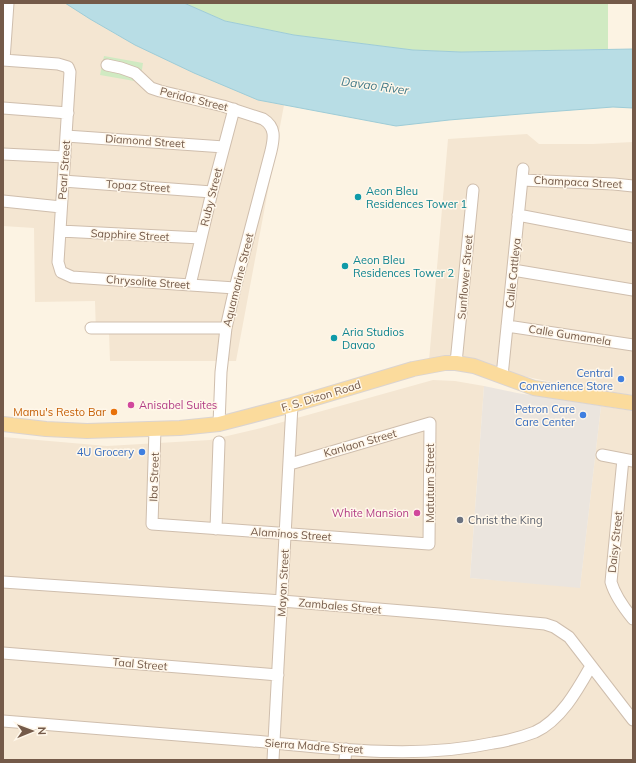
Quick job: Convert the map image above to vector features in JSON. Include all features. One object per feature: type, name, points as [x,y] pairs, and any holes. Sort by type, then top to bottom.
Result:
[{"type":"main road","name":"F. S. Dizon Road","points":[[3,424],[60,430],[155,429],[219,424],[292,405],[413,368],[456,363],[474,366],[534,388],[633,403]]},
{"type":"street","points":[[4,60],[8,3]]},
{"type":"street","name":"Pearl Street","points":[[4,60],[58,64],[68,67],[70,78],[58,262],[61,272]]},
{"type":"street","name":"Peridot Street","points":[[107,65],[136,73],[151,88],[234,109],[263,119],[268,122],[273,132],[273,140]]},
{"type":"street","points":[[3,108],[68,113]]},
{"type":"street","name":"Ruby Street","points":[[190,285],[212,192],[234,109]]},
{"type":"street","name":"Diamond Street","points":[[66,136],[224,147]]},
{"type":"street","name":"Aquamarine Street","points":[[219,424],[221,366],[226,328],[273,140]]},
{"type":"street","points":[[3,154],[65,157]]},
{"type":"street","name":"Champaca Street","points":[[523,174],[633,186]]},
{"type":"street","name":"Calle Cattleya","points":[[502,376],[523,174]]},
{"type":"street","name":"Topaz Street","points":[[63,181],[212,192]]},
{"type":"street","name":"Sunflower Street","points":[[456,363],[473,190]]},
{"type":"street","points":[[3,201],[61,207]]},
{"type":"street","points":[[518,215],[633,237]]},
{"type":"street","name":"Sapphire Street","points":[[60,231],[201,238]]},
{"type":"street","points":[[513,270],[633,290]]},
{"type":"street","name":"Chrysolite Street","points":[[61,272],[72,277],[235,288]]},
{"type":"street","name":"Calle Gumamela","points":[[507,326],[633,345]]},
{"type":"street","points":[[91,328],[226,328]]},
{"type":"street","name":"Mayon Street","points":[[273,760],[292,405]]},
{"type":"street","name":"Kanlaon Street","points":[[290,464],[430,423]]},
{"type":"street","name":"Matutum Street","points":[[429,544],[430,423]]},
{"type":"street","name":"Iba Street","points":[[152,524],[155,429]]},
{"type":"street","points":[[216,529],[219,442]]},
{"type":"street","points":[[602,456],[628,460]]},
{"type":"street","name":"Daisy Street","points":[[628,460],[611,582],[613,590],[631,614]]},
{"type":"street","name":"Alaminos Street","points":[[152,524],[429,544]]},
{"type":"street","name":"Zambales Street","points":[[3,582],[282,601],[545,624],[554,627],[569,637],[633,720]]},
{"type":"street","name":"Taal Street","points":[[3,653],[278,675]]},
{"type":"street","name":"Sierra Madre Street","points":[[3,721],[274,743],[345,754],[404,751],[441,755],[522,736],[537,731],[565,707],[579,689],[592,666]]},
{"type":"shaded area","points":[[3,3],[65,3],[115,34],[156,54],[258,100],[284,105],[236,361],[110,361],[109,333],[96,333],[95,301],[35,302],[34,228],[3,226]]},
{"type":"shaded area","points":[[527,134],[539,144],[633,142],[633,395],[576,387],[508,373],[429,361],[448,139]]},
{"type":"shaded area","points":[[433,380],[455,381],[484,386],[470,578],[580,587],[601,406],[633,411],[633,760],[3,760],[3,437],[107,446],[210,440],[261,428]]},
{"type":"shaded area","points":[[484,386],[517,393],[601,406],[580,588],[470,578]]},
{"type":"green space","points":[[184,3],[608,3],[608,49],[461,52],[413,50],[294,35],[225,21]]},
{"type":"green space","points":[[104,56],[143,63],[140,82],[100,75]]},
{"type":"water","name":"Davao River","points":[[65,3],[184,3],[225,21],[294,35],[413,50],[461,52],[633,49],[633,108],[613,107],[533,113],[396,126],[258,100],[194,73],[135,45]]},
{"type":"place","name":"Aeon Bleu Residences Tower 1","points":[[358,197]]},
{"type":"place","name":"Aeon Bleu Residences Tower 2","points":[[345,266]]},
{"type":"place","name":"Aria Studios Davao","points":[[334,338]]},
{"type":"place","name":"Central Convenience Store","points":[[621,379]]},
{"type":"place","name":"Anisabel Suites","points":[[131,405]]},
{"type":"place","name":"Mamu's Resto Bar","points":[[114,412]]},
{"type":"place","name":"Petron Care Care Center","points":[[583,415]]},
{"type":"place","name":"4U Grocery","points":[[142,452]]},
{"type":"place","name":"White Mansion","points":[[417,513]]},
{"type":"place","name":"Christ the King","points":[[460,520]]}]
